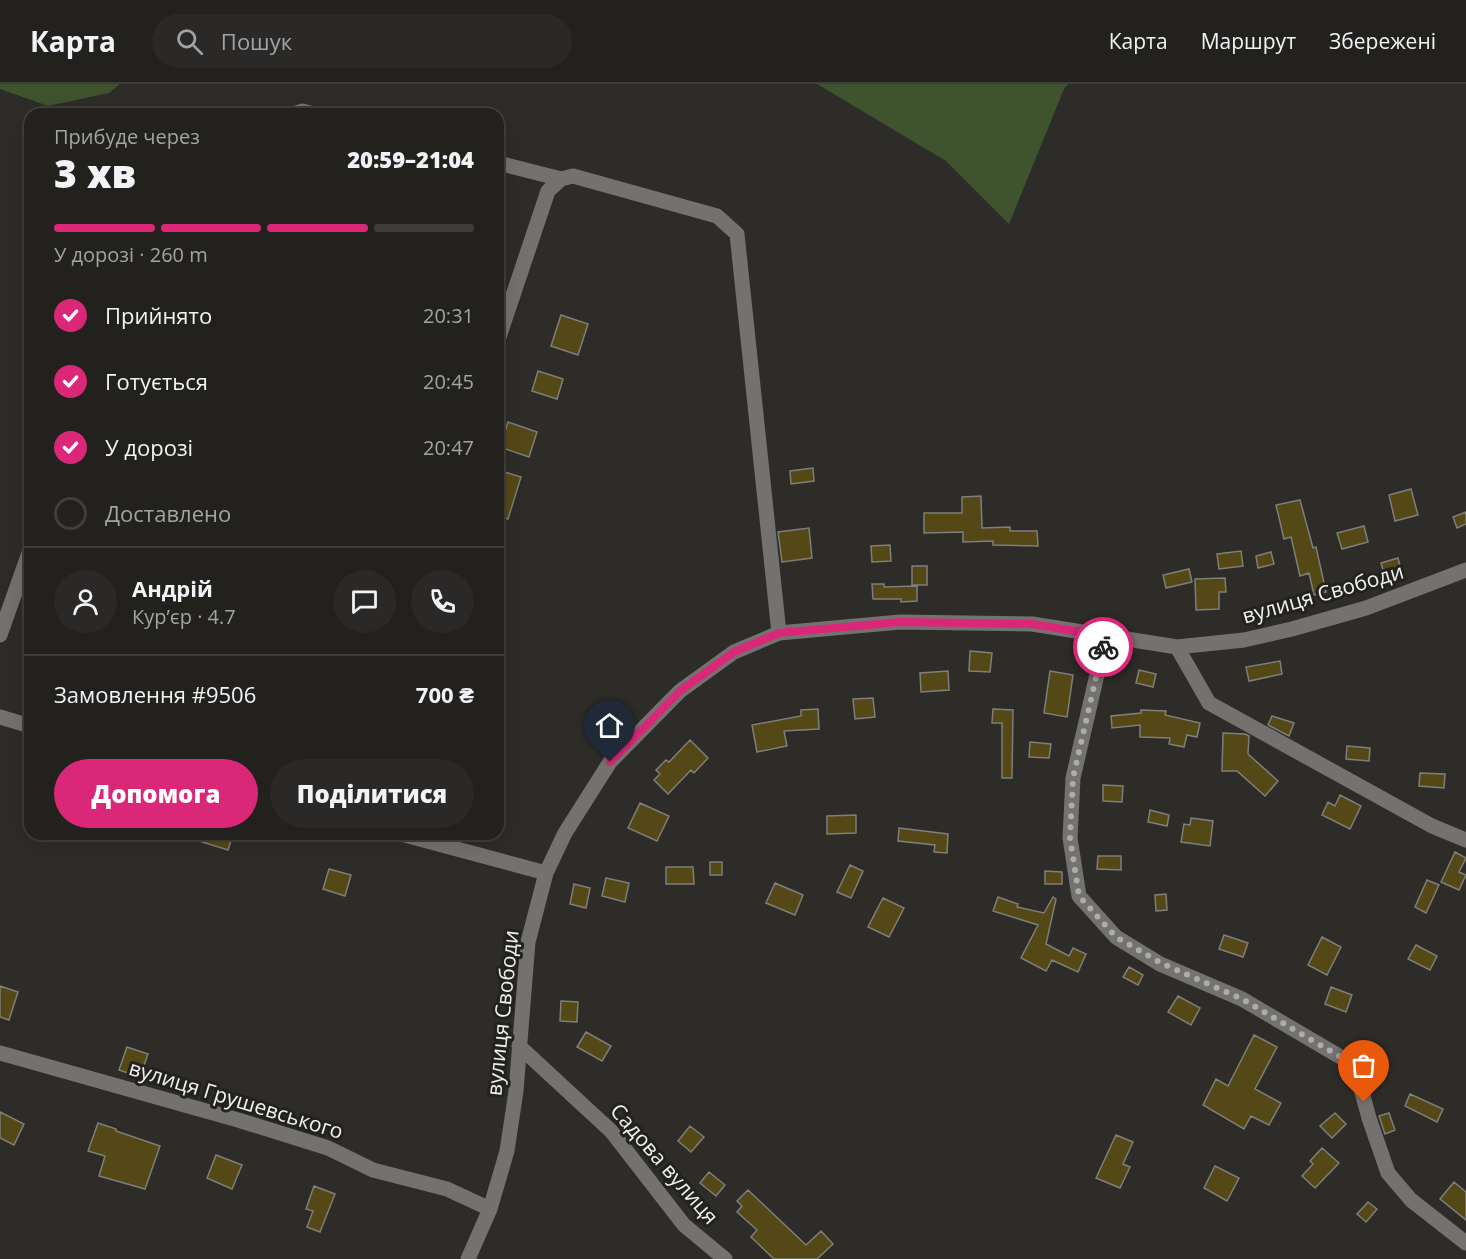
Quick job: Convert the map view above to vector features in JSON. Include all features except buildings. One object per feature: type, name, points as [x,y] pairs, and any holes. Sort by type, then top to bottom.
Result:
[{"type":"street","points":[[504,165],[561,179],[573,176],[717,216],[737,234],[779,633]]},
{"type":"street","points":[[504,322],[548,191],[561,179]]},
{"type":"street","points":[[0,635],[24,567]]},
{"type":"street","name":"вулиця Свободи","points":[[468,1259],[490,1209],[507,1151],[516,1091],[528,942],[546,873],[565,833],[610,762],[680,691],[734,652],[779,633],[900,622],[1032,624],[1177,647],[1244,640],[1366,608],[1466,570]]},
{"type":"street","points":[[1106,636],[1073,778],[1070,838],[1079,896],[1116,937],[1161,963],[1242,999],[1344,1059],[1360,1085],[1368,1118],[1388,1173],[1411,1200],[1466,1243]]},
{"type":"street","points":[[1177,647],[1209,703],[1432,826],[1466,840]]},
{"type":"street","points":[[0,717],[24,724]]},
{"type":"street","points":[[423,840],[546,873]]},
{"type":"street","name":"Садова вулиця","points":[[519,1046],[611,1131],[684,1225],[725,1259]]},
{"type":"street","name":"вулиця Грушевського","points":[[0,1053],[92,1077],[317,1145],[373,1170],[447,1189],[490,1209]]},
{"type":"green space","points":[[0,84],[120,84],[109,93],[48,106],[0,89]]},
{"type":"green space","points":[[817,84],[1068,84],[1009,224],[946,161]]},
{"type":"way so far","points":[[1103,647],[1073,778],[1070,838],[1079,896],[1116,937],[1161,963],[1242,999],[1344,1059],[1360,1085],[1364,1102]]},
{"type":"route","points":[[610,762],[680,691],[734,652],[779,633],[900,622],[1032,624],[1106,636],[1103,647]]}]
